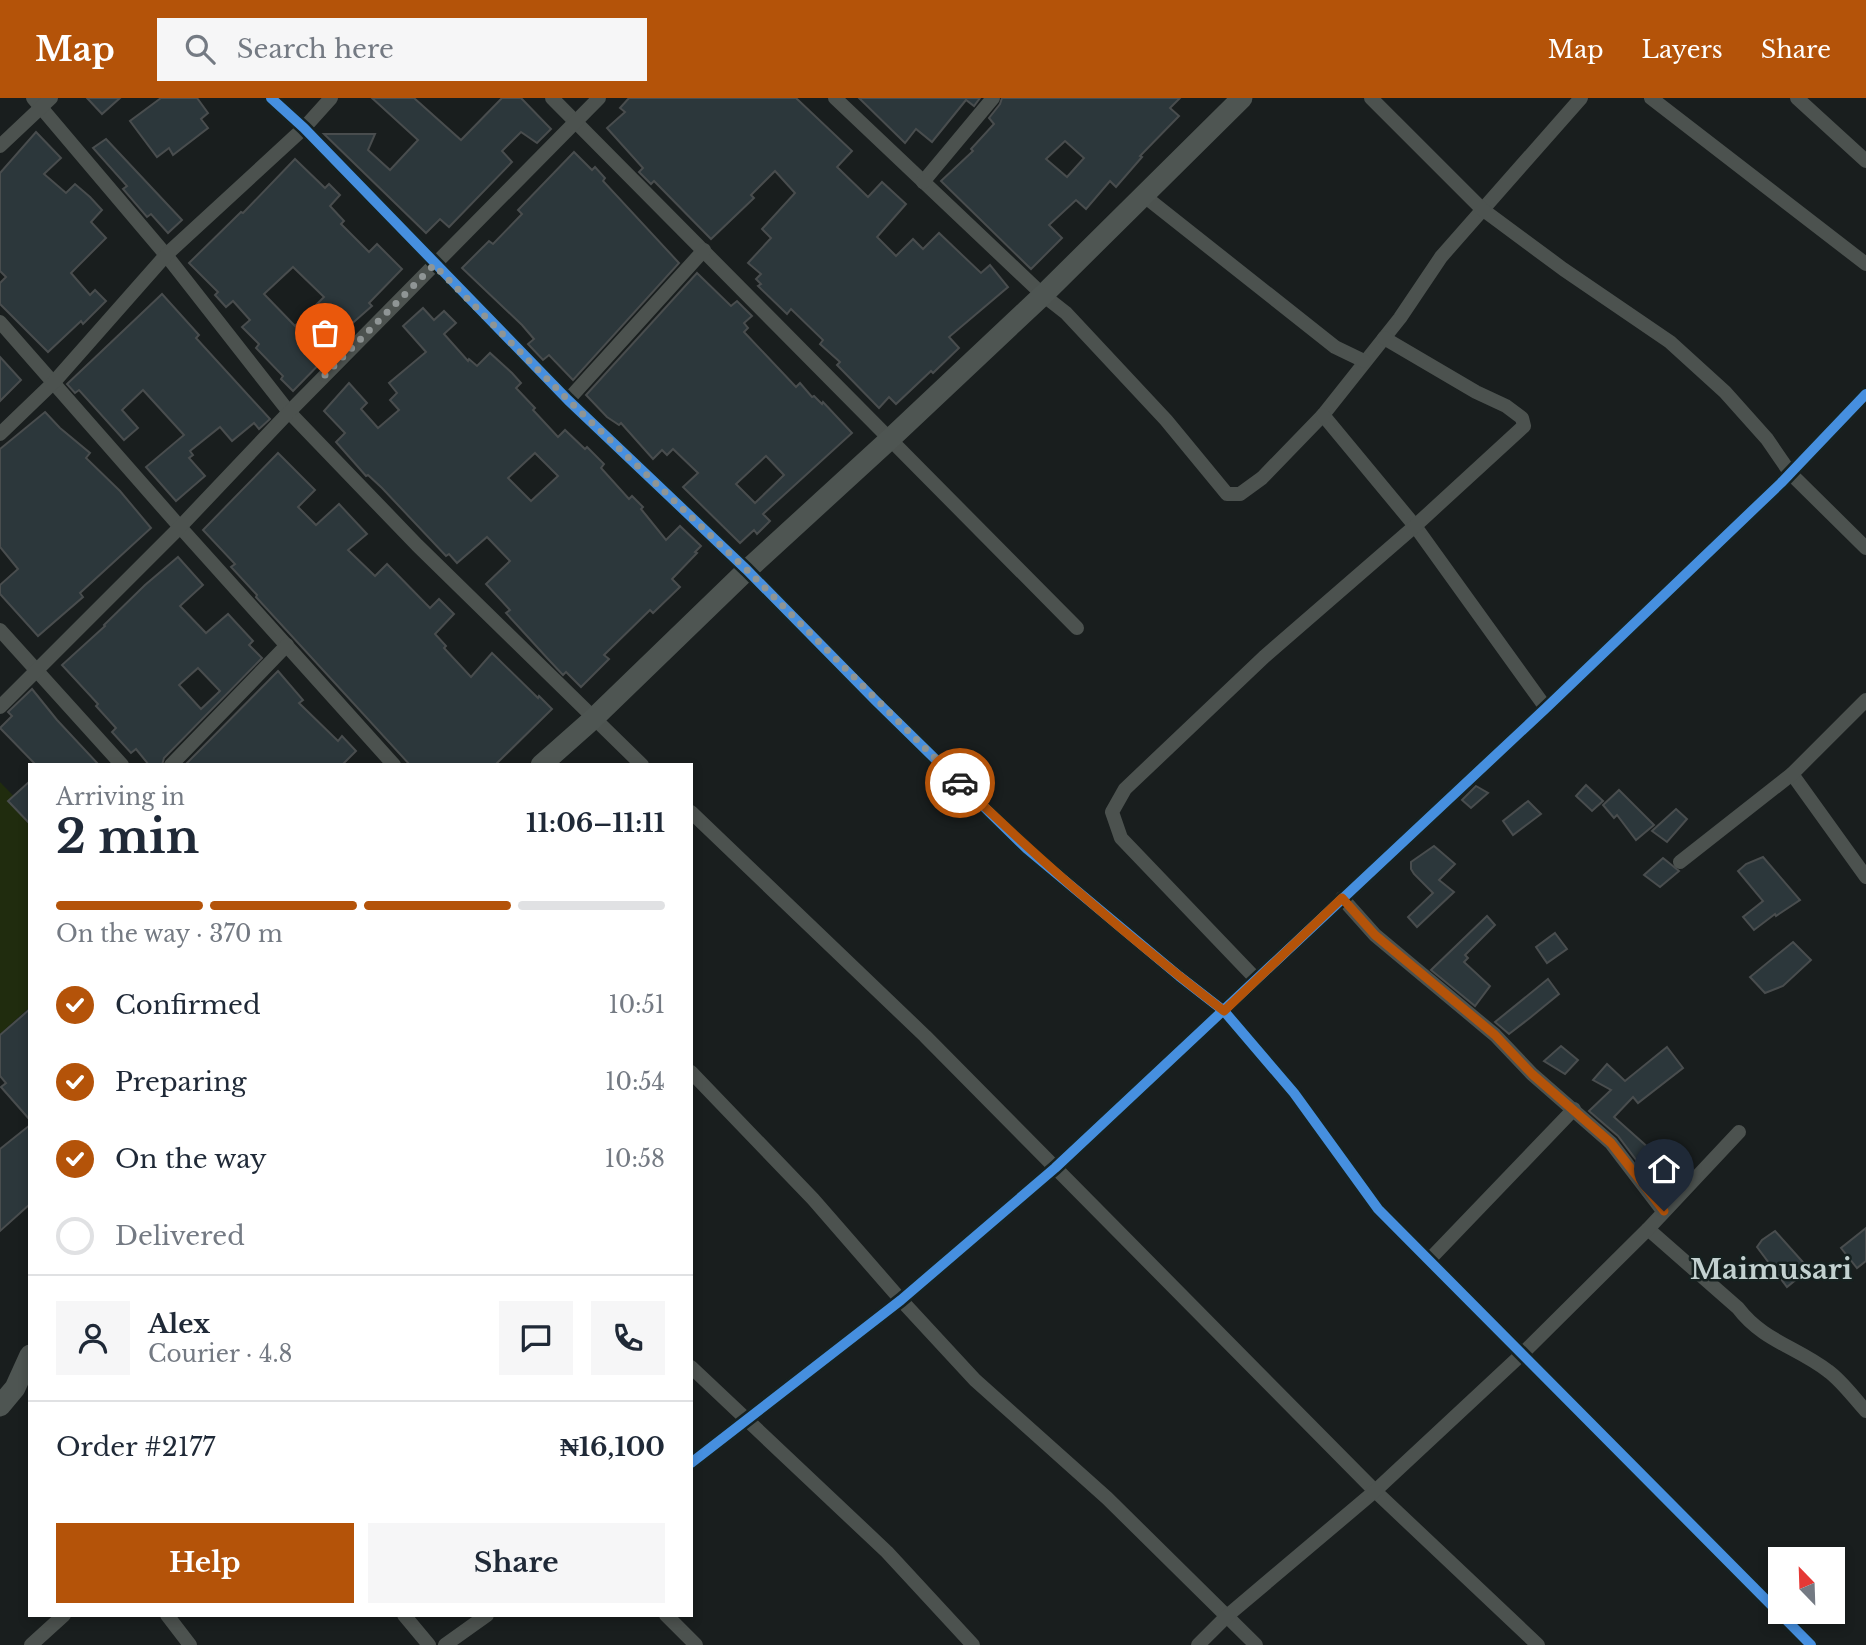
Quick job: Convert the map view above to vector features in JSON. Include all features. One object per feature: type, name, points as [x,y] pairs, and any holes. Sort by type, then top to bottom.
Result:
[{"type":"street","points":[[271,98],[304,128],[434,265],[568,400],[747,570],[1027,849],[1224,1011],[1294,1093],[1378,1209],[1811,1645]]},
{"type":"street","points":[[0,434],[54,382],[166,255],[304,128],[331,98]]},
{"type":"street","points":[[552,98],[1077,628]]},
{"type":"street","points":[[0,707],[180,527],[289,412],[599,98]]},
{"type":"street","points":[[835,98],[1043,295],[1066,313],[1166,420],[1227,495],[1240,494],[1262,478],[1324,415],[1384,338],[1441,257],[1581,98]]},
{"type":"street","points":[[923,182],[993,98]]},
{"type":"street","points":[[543,763],[1043,295],[1242,98]]},
{"type":"street","points":[[1371,98],[1482,209],[1563,269],[1670,342],[1726,392],[1767,439],[1791,474],[1866,548]]},
{"type":"street","points":[[1651,98],[1866,264]]},
{"type":"street","points":[[1797,98],[1865,159]]},
{"type":"street","points":[[0,146],[42,101],[289,412],[416,545],[640,763]]},
{"type":"street","points":[[1143,195],[1335,347],[1364,361]]},
{"type":"street","points":[[568,400],[704,250]]},
{"type":"street","points":[[0,322],[392,763]]},
{"type":"street","points":[[1256,979],[1121,838],[1112,812],[1125,789],[1264,657],[1415,526],[1524,426],[1522,418],[1506,406],[1476,392],[1384,338]]},
{"type":"street","points":[[693,1461],[901,1300],[1055,1168],[1546,708],[1791,474],[1866,394]]},
{"type":"street","points":[[1324,415],[1415,526],[1546,708]]},
{"type":"street","points":[[0,630],[120,763]]},
{"type":"street","points":[[173,763],[287,645]]},
{"type":"street","points":[[1680,862],[1792,774],[1866,700]]},
{"type":"street","points":[[1792,774],[1866,877]]},
{"type":"street","points":[[693,814],[925,1036],[1376,1491],[1538,1645]]},
{"type":"street","points":[[1342,898],[1375,935],[1495,1035],[1532,1074],[1611,1143],[1664,1211]]},
{"type":"street","points":[[693,1074],[813,1199],[975,1380],[1107,1498],[1256,1645]]},
{"type":"street","points":[[1430,1259],[1574,1109]]},
{"type":"street","points":[[1198,1645],[1227,1616],[1376,1491],[1521,1355],[1648,1229],[1739,1132]]},
{"type":"street","points":[[1648,1229],[1738,1308],[1750,1324],[1829,1371],[1865,1408]]},
{"type":"street","points":[[0,1406],[16,1388],[28,1360]]},
{"type":"street","points":[[693,1369],[887,1552],[973,1645]]},
{"type":"street","points":[[31,1645],[62,1617]]},
{"type":"street","points":[[169,1617],[190,1645]]},
{"type":"street","points":[[406,1617],[429,1645]]},
{"type":"street","points":[[445,1645],[484,1617]]},
{"type":"street","points":[[668,1617],[695,1645]]},
{"type":"green space","points":[[0,782],[28,811],[28,1009],[0,1034]]},
{"type":"building","points":[[87,98],[120,98],[102,114]]},
{"type":"building","points":[[161,98],[197,98],[208,113],[201,119],[208,128],[173,155],[169,148],[157,157],[130,121]]},
{"type":"building","points":[[372,98],[414,98],[461,140],[502,98],[521,98],[551,129],[537,143],[521,132],[502,151],[512,162],[449,227],[440,219],[426,233],[324,134],[375,134],[368,150],[390,170],[418,140]]},
{"type":"building","points":[[629,98],[796,98],[852,151],[837,167],[868,197],[882,182],[906,204],[877,237],[896,256],[913,239],[923,249],[939,233],[981,273],[990,265],[1008,287],[949,337],[959,348],[933,373],[931,371],[896,404],[889,397],[879,408],[837,365],[840,362],[820,344],[823,340],[791,309],[787,314],[758,286],[761,284],[756,279],[761,274],[748,263],[771,238],[762,229],[795,193],[775,171],[751,195],[754,198],[711,239],[654,181],[651,184],[639,172],[643,168],[607,128],[625,112],[620,108]]},
{"type":"building","points":[[859,98],[980,98],[974,106],[966,100],[932,142],[916,129],[905,143]]},
{"type":"building","points":[[1002,98],[1180,98],[1170,108],[1179,116],[1140,156],[1142,157],[1116,187],[1110,181],[1086,209],[1076,200],[1049,225],[1062,238],[1031,269],[941,181],[973,151],[971,149],[994,124],[989,118]],"holes":[[[1065,141],[1084,158],[1067,177],[1046,159]]]},
{"type":"building","points":[[36,132],[61,158],[44,174],[66,193],[75,184],[90,197],[102,210],[91,222],[106,238],[71,273],[90,295],[95,290],[106,301],[48,352],[0,304],[0,283],[6,277],[0,271],[0,173]]},
{"type":"building","points":[[106,139],[182,220],[168,233],[151,214],[147,217],[123,189],[127,186],[93,148]]},
{"type":"building","points":[[574,152],[592,170],[595,167],[605,178],[603,181],[679,263],[573,380],[549,355],[543,360],[528,344],[534,339],[522,325],[462,268],[489,241],[493,244],[522,214],[518,210]]},
{"type":"building","points":[[295,159],[325,188],[329,184],[340,195],[330,206],[344,221],[341,224],[369,252],[377,244],[402,269],[369,303],[372,306],[331,342],[336,347],[293,391],[281,379],[283,376],[256,348],[259,344],[242,327],[250,320],[233,301],[226,307],[215,295],[218,292],[189,263],[243,213]],"holes":[[[293,267],[324,297],[295,326],[264,294]]]},
{"type":"building","points":[[697,273],[731,306],[737,301],[752,316],[744,323],[748,328],[744,332],[796,387],[800,383],[812,397],[822,404],[823,402],[852,433],[763,514],[770,521],[757,534],[754,530],[740,543],[683,487],[698,473],[673,449],[667,455],[662,450],[653,459],[621,423],[619,425],[607,417],[586,395]],"holes":[[[766,456],[784,475],[755,503],[736,484]]]},
{"type":"building","points":[[162,294],[199,335],[196,338],[270,419],[259,429],[254,423],[232,441],[220,427],[190,451],[193,455],[189,458],[205,476],[176,501],[146,467],[184,435],[143,390],[122,410],[138,428],[124,440],[79,390],[75,393],[67,384]]},
{"type":"building","points":[[423,308],[434,320],[444,311],[456,323],[444,334],[468,361],[469,359],[477,366],[490,353],[521,383],[516,388],[558,437],[565,430],[585,449],[587,447],[604,464],[601,468],[629,499],[632,496],[643,507],[641,509],[666,540],[680,526],[701,546],[672,579],[680,587],[653,613],[650,610],[604,655],[609,659],[581,687],[566,672],[563,675],[548,659],[506,613],[510,610],[486,584],[510,561],[487,537],[457,563],[449,554],[446,556],[382,488],[366,476],[336,442],[345,433],[324,411],[349,383],[367,403],[361,409],[378,428],[399,410],[390,400],[397,393],[389,383],[426,352],[403,326]],"holes":[[[535,453],[558,476],[531,501],[508,478]]]},
{"type":"building","points":[[0,357],[21,380],[0,401]]},
{"type":"building","points":[[45,412],[90,453],[86,458],[120,491],[151,528],[80,593],[83,597],[38,636],[0,594],[0,585],[18,569],[0,547],[0,449]]},
{"type":"building","points":[[278,453],[315,490],[298,507],[316,525],[339,504],[367,534],[348,550],[375,576],[387,564],[430,608],[439,599],[454,614],[435,634],[471,677],[492,653],[552,709],[497,763],[408,763],[256,597],[231,567],[235,564],[203,530]]},
{"type":"building","points":[[178,557],[203,585],[180,606],[206,633],[228,614],[253,641],[249,645],[262,658],[164,758],[163,763],[147,763],[136,749],[131,753],[112,732],[116,728],[62,665]],"holes":[[[198,668],[220,691],[201,709],[179,685]]]},
{"type":"building","points":[[278,671],[303,700],[299,703],[338,741],[342,736],[356,751],[344,763],[187,763]]},
{"type":"building","points":[[32,689],[97,763],[34,763],[0,728],[12,716],[8,712]]},
{"type":"building","points":[[28,783],[28,822],[8,801]]},
{"type":"building","points":[[1586,785],[1603,801],[1592,811],[1576,796]]},
{"type":"building","points":[[1476,786],[1488,793],[1471,808],[1462,800]]},
{"type":"building","points":[[1619,790],[1654,825],[1636,840],[1617,815],[1614,818],[1603,805]]},
{"type":"building","points":[[1528,801],[1541,814],[1513,835],[1503,821]]},
{"type":"building","points":[[1676,809],[1687,819],[1667,842],[1652,831]]},
{"type":"building","points":[[1434,846],[1455,864],[1439,880],[1454,892],[1417,927],[1408,917],[1433,893],[1414,874],[1411,862]]},
{"type":"building","points":[[1763,857],[1800,900],[1754,930],[1743,917],[1763,901],[1738,871],[1746,864]]},
{"type":"building","points":[[1663,858],[1679,871],[1660,887],[1644,875]]},
{"type":"building","points":[[1487,916],[1495,925],[1465,955],[1468,958],[1464,962],[1490,986],[1475,1006],[1431,970]]},
{"type":"building","points":[[1555,933],[1567,949],[1547,963],[1536,947]]},
{"type":"building","points":[[1793,942],[1811,960],[1783,986],[1765,993],[1750,977]]},
{"type":"building","points":[[1548,979],[1559,994],[1531,1017],[1509,1034],[1495,1022]]},
{"type":"building","points":[[28,1011],[28,1118],[1,1087],[6,1083],[0,1076],[0,1035]]},
{"type":"building","points":[[1561,1046],[1578,1060],[1565,1074],[1544,1061]]},
{"type":"building","points":[[1667,1047],[1683,1068],[1638,1103],[1633,1097],[1614,1117],[1651,1150],[1637,1161],[1618,1136],[1589,1111],[1611,1090],[1593,1080],[1607,1064],[1625,1081]]},
{"type":"building","points":[[28,1127],[28,1206],[0,1231],[0,1149]]},
{"type":"building","points":[[1866,1228],[1866,1261],[1857,1268],[1841,1248]]},
{"type":"building","points":[[1775,1231],[1809,1269],[1787,1287],[1757,1247]]},
{"type":"cycle path","points":[[271,98],[304,128],[568,400],[747,570],[1027,849],[1224,1011],[1294,1093],[1378,1209],[1811,1645]]},
{"type":"cycle path","points":[[693,1461],[901,1300],[1055,1168],[1546,708],[1781,483],[1866,394]]},
{"type":"way so far","points":[[325,375],[434,265],[568,400],[747,570],[960,783]]},
{"type":"district","name":"Maimusari","points":[[1771,1269]]},
{"type":"route","points":[[960,783],[1027,849],[1224,1011],[1342,898],[1375,935],[1495,1035],[1532,1074],[1611,1143],[1664,1211]]}]
